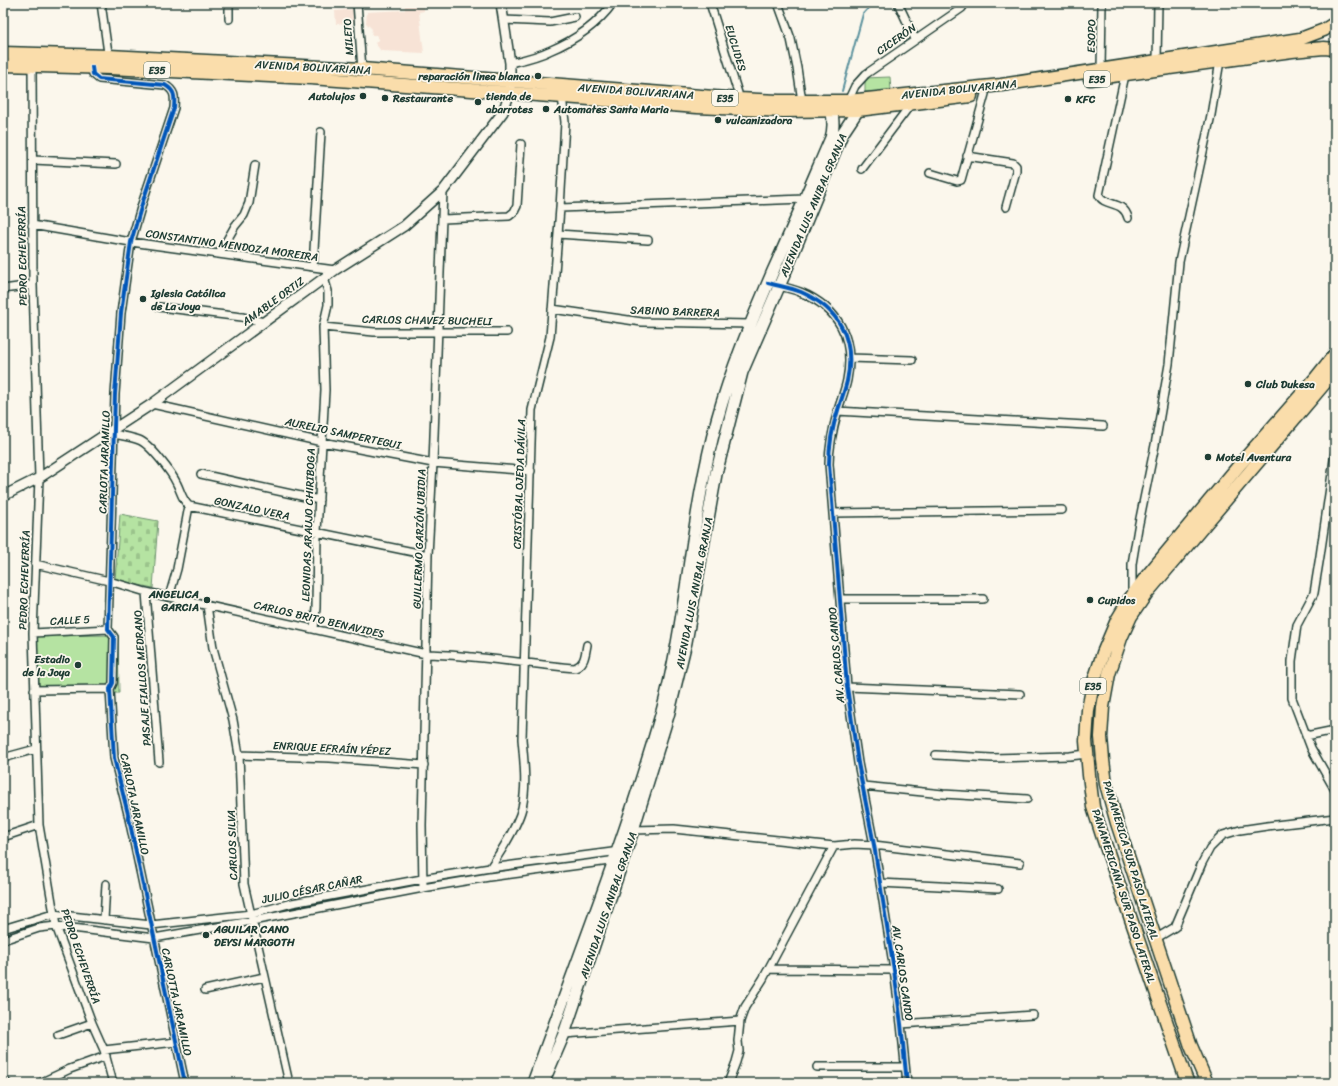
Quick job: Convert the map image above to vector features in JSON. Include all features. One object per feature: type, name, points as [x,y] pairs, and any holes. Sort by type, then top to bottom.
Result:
[{"type":"highway","name":"AVENIDA BOLIVARIANA","points":[[3,54],[311,78],[739,99],[848,101],[1001,85],[1300,39],[1324,30],[1335,23]]},
{"type":"highway","name":"AVENIDA BOLIVARIANA","points":[[3,65],[92,67],[110,62],[362,69],[510,87],[562,96],[705,107],[783,111],[832,111],[858,110],[911,104],[1299,50],[1324,48],[1335,49]]},
{"type":"highway","name":"PANAMERICANA SUR PASO LATERAL","points":[[1188,1083],[1102,838],[1093,807],[1088,775],[1086,741],[1088,710],[1093,684],[1103,653],[1114,627],[1132,595],[1241,463],[1335,354]]},
{"type":"highway","name":"PANAMERICA SUR PASO LATERAL","points":[[1207,1083],[1191,1046],[1117,823],[1106,784],[1101,737],[1103,707],[1109,674],[1121,638],[1132,616],[1146,594],[1335,370]]},
{"type":"main road","name":"AVENIDA LUIS ANIBAL GRANJA","points":[[533,1083],[620,855],[633,830],[668,716],[684,650],[716,474],[742,372],[842,134],[858,110]]},
{"type":"main road","name":"AVENIDA LUIS ANIBAL GRANJA","points":[[543,1083],[564,1034],[620,855],[661,714],[678,641],[704,472],[717,420],[750,324],[831,138],[834,122],[832,111]]},
{"type":"street","points":[[101,3],[110,62]]},
{"type":"street","points":[[229,3],[229,19]]},
{"type":"street","name":"MILETO","points":[[357,3],[362,69]]},
{"type":"street","name":"AMABLE ORTIZ","points":[[3,496],[39,478],[114,432],[335,270],[404,226],[443,191],[503,112],[510,87],[510,63],[502,3]]},
{"type":"street","points":[[510,63],[548,52],[577,37],[605,14],[613,3]]},
{"type":"street","name":"EUCLIDES","points":[[710,3],[739,99]]},
{"type":"street","points":[[778,3],[791,38],[802,101]]},
{"type":"street","points":[[898,3],[915,39]]},
{"type":"street","name":"CICERÓN","points":[[848,101],[855,86],[866,74],[962,8],[965,3]]},
{"type":"street","name":"ESOPO","points":[[1101,70],[1102,3]]},
{"type":"street","points":[[1157,60],[1158,3]]},
{"type":"street","points":[[504,20],[550,22],[575,17]]},
{"type":"street","points":[[1132,595],[1132,564],[1169,364],[1179,262],[1211,116],[1220,62]]},
{"type":"street","name":"PEDRO ECHEVERRÍA","points":[[32,65],[33,285],[39,478],[33,633],[39,825],[56,926],[92,1023],[105,1053],[114,1083]]},
{"type":"street","name":"CARLOTA JARAMILLO","points":[[92,67],[93,74],[99,79],[165,85],[172,89],[175,97],[174,108],[131,242],[121,313],[114,432],[109,581],[108,629],[114,637],[113,682],[110,689],[114,758],[128,814],[151,925]]},
{"type":"street","points":[[1125,75],[1099,195],[1104,200],[1121,206],[1128,218]]},
{"type":"street","points":[[930,173],[957,181],[961,180],[985,94]]},
{"type":"street","name":"CRISTÓBAL OJEDA DÁVILA","points":[[490,868],[518,819],[522,808],[525,780],[522,739],[532,410],[550,337],[565,122],[562,96]]},
{"type":"street","points":[[862,169],[911,104]]},
{"type":"street","points":[[313,267],[321,132]]},
{"type":"street","points":[[443,220],[509,216],[514,212],[517,206],[521,144]]},
{"type":"street","points":[[967,156],[1013,163],[1016,166],[1006,207]]},
{"type":"street","points":[[32,160],[116,164]]},
{"type":"street","points":[[219,254],[235,226],[244,215],[249,203],[255,165]]},
{"type":"street","name":"GUILLERMO GARZÓN UBIDIA","points":[[423,888],[428,555],[439,332],[443,191]]},
{"type":"street","points":[[560,208],[804,199]]},
{"type":"street","name":"CONSTANTINO MENDOZA MOREIRA","points":[[32,225],[131,242],[335,270]]},
{"type":"street","points":[[558,234],[648,240]]},
{"type":"street","name":"LEONIDAS ARAUJO CHIRIBOGA","points":[[314,629],[316,608],[317,532],[325,390],[323,327],[328,305],[328,291],[324,278]]},
{"type":"street","name":"AV. CARLOS CANDO","points":[[768,283],[799,291],[818,301],[835,317],[846,336],[850,358],[847,381],[831,436],[829,464],[847,687],[894,970],[907,1083]]},
{"type":"street","points":[[3,289],[33,285]]},
{"type":"street","points":[[160,307],[242,317],[264,322]]},
{"type":"street","name":"SABINO BARRERA","points":[[552,309],[642,322],[750,324]]},
{"type":"street","name":"CARLOS CHAVEZ BUCHELI","points":[[323,327],[374,332],[507,332]]},
{"type":"street","points":[[850,358],[912,360]]},
{"type":"street","name":"AURELIO SAMPERTEGUI","points":[[152,404],[322,442],[433,463],[531,471]]},
{"type":"street","points":[[838,411],[1103,426]]},
{"type":"street","points":[[114,432],[140,440],[156,455],[171,472],[184,501],[189,506],[177,569],[169,597]]},
{"type":"street","points":[[1335,453],[1314,593],[1297,625],[1292,661],[1292,698],[1311,748],[1335,790]]},
{"type":"street","points":[[201,474],[319,500]]},
{"type":"street","name":"GONZALO VERA","points":[[189,506],[428,555]]},
{"type":"street","points":[[833,513],[1062,510]]},
{"type":"street","name":"CARLOS BRITO BENAVIDES","points":[[35,564],[109,581],[146,592],[426,654],[575,668],[583,663],[586,645]]},
{"type":"street","name":"PASAJE FIALLOS MEDRANO","points":[[146,592],[159,762]]},
{"type":"street","points":[[840,599],[983,599]]},
{"type":"street","name":"CARLOS SILVA","points":[[207,605],[213,648],[233,720],[239,755],[244,884],[288,1083]]},
{"type":"street","name":"CALLE 5","points":[[33,633],[108,629]]},
{"type":"street","points":[[847,687],[1020,694]]},
{"type":"street","points":[[34,690],[110,689]]},
{"type":"street","points":[[1306,736],[1335,730]]},
{"type":"street","points":[[3,758],[36,749]]},
{"type":"street","points":[[936,755],[992,758],[1070,756],[1087,754]]},
{"type":"street","name":"ENRIQUE EFRAÍN YÉPEZ","points":[[239,755],[330,758],[424,764]]},
{"type":"street","points":[[863,786],[943,794],[1026,799]]},
{"type":"street","points":[[1155,939],[1175,927],[1210,848],[1223,835],[1240,830],[1335,818]]},
{"type":"street","points":[[3,837],[39,825]]},
{"type":"street","points":[[633,830],[674,829],[834,846],[854,844],[1020,862]]},
{"type":"street","points":[[728,1083],[739,1051],[738,1041],[740,1021],[745,1007],[768,969],[834,846]]},
{"type":"street","name":"JULIO CÉSAR CAÑAR","points":[[3,929],[53,914],[151,925],[251,917],[292,903],[422,879],[490,868],[620,855]]},
{"type":"street","name":"JULIO CÉSAR CAÑAR","points":[[3,940],[39,928],[56,926],[154,938],[251,917],[620,855]]},
{"type":"street","points":[[880,883],[998,889]]},
{"type":"street","points":[[104,920],[106,884]]},
{"type":"street","name":"CARLOTTA JARAMILLO","points":[[151,925],[185,1083]]},
{"type":"street","points":[[768,969],[894,970]]},
{"type":"street","points":[[205,990],[264,977]]},
{"type":"street","points":[[901,1024],[1033,1015]]},
{"type":"street","points":[[564,1034],[740,1021]]},
{"type":"street","points":[[58,1035],[92,1023]]},
{"type":"street","points":[[40,1083],[105,1053],[176,1042]]},
{"type":"street","points":[[817,1067],[905,1067]]},
{"type":"street","points":[[3,1080],[7,1083]]},
{"type":"shaded area","points":[[405,3],[424,3],[424,11],[419,12],[424,53],[381,51],[375,43],[379,39],[376,35],[371,35],[372,29],[366,23],[367,12],[405,10]]},
{"type":"shaded area","points":[[354,9],[355,23],[336,24],[335,11]]},
{"type":"green space","points":[[890,77],[891,91],[865,92],[865,78]]},
{"type":"green space","points":[[120,514],[158,521],[153,588],[115,580]]},
{"type":"green space","name":"Estadio de la Joya","points":[[118,635],[119,693],[38,694],[37,636]]},
{"type":"waterway","points":[[842,91],[863,14],[873,3]]},
{"type":"cycle path","points":[[92,67],[93,74],[99,79],[165,85],[171,89],[174,97],[174,108],[131,242],[121,313],[115,394],[108,629],[114,637],[113,683],[110,689],[114,758],[128,814],[185,1083]]},
{"type":"cycle path","points":[[768,283],[801,292],[825,307],[842,327],[849,352],[847,381],[833,430],[829,464],[847,687],[858,763],[874,845],[894,970],[907,1083]]},
{"type":"place","name":"reparación linea blanca","points":[[538,76]]},
{"type":"place","name":"Autolujos","points":[[363,96]]},
{"type":"place","name":"Restaurante","points":[[385,98]]},
{"type":"place","name":"KFC","points":[[1068,99]]},
{"type":"place","name":"tienda de abarrotes","points":[[478,102]]},
{"type":"place","name":"Automates Santa Maria","points":[[546,109]]},
{"type":"place","name":"vulcanizadora","points":[[718,120]]},
{"type":"place","name":"Iglesia Católica de La Joya","points":[[143,299]]},
{"type":"place","name":"Club Dukesa","points":[[1248,384]]},
{"type":"place","name":"Motel Aventura","points":[[1208,457]]},
{"type":"place","name":"ANGELICA GARCIA","points":[[207,600]]},
{"type":"place","name":"Cupidos","points":[[1090,600]]},
{"type":"place","name":"Estadio de la Joya","points":[[78,665]]},
{"type":"place","name":"AGUILAR CANO DEYSI MARGOTH","points":[[206,935]]}]
